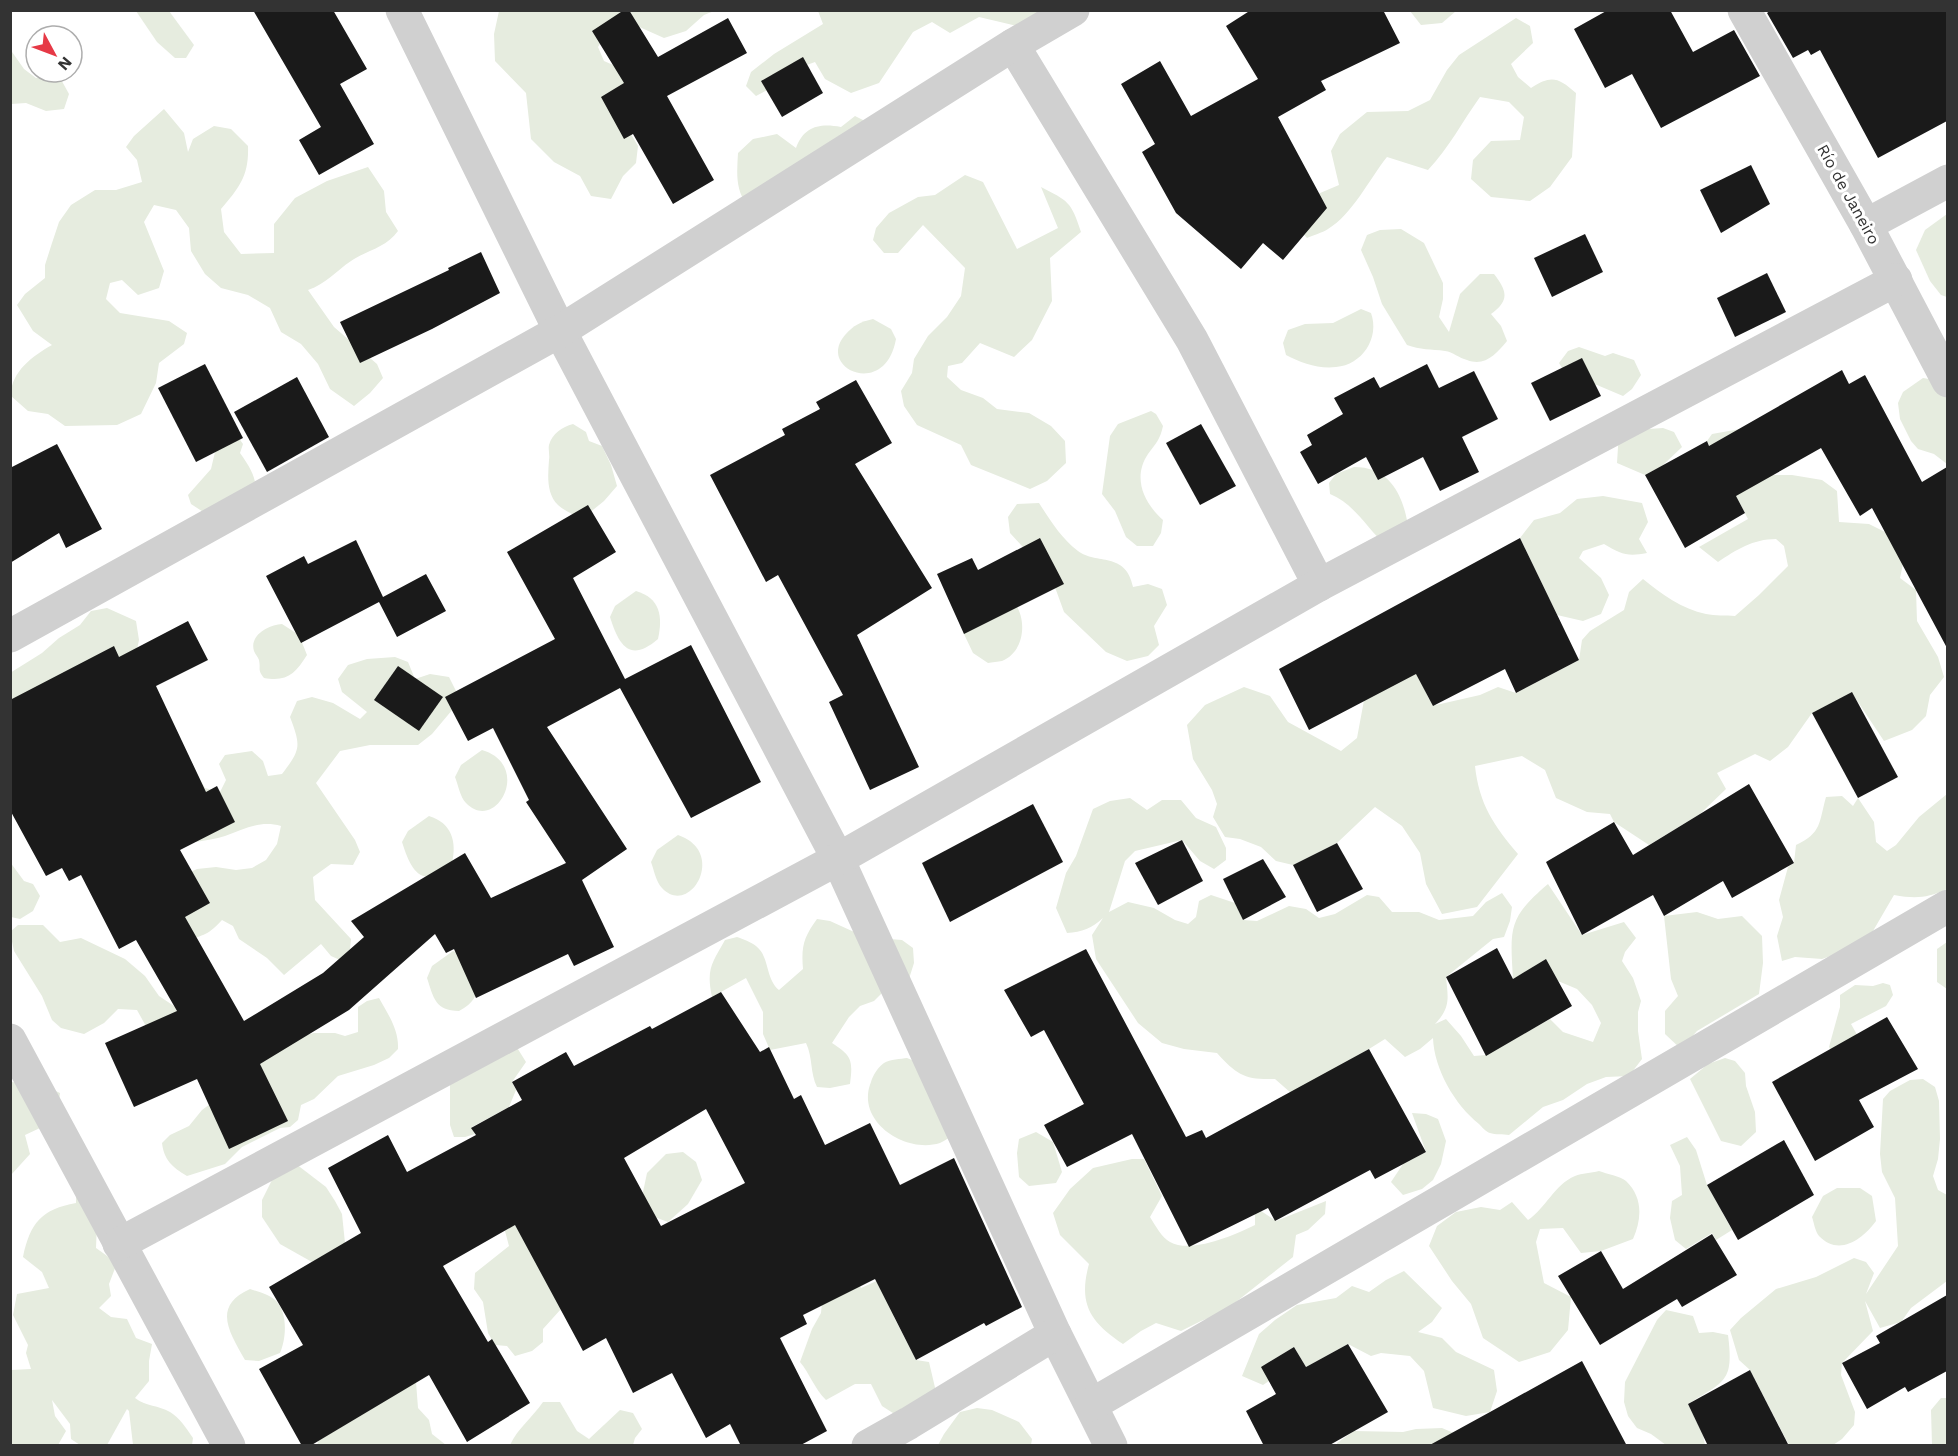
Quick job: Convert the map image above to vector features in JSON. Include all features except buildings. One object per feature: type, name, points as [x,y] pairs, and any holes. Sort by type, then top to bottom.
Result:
[{"type":"street","points":[[402,10],[560,331],[838,859],[1055,1334],[1111,1446]]},
{"type":"street","points":[[10,636],[560,331],[1013,45],[1073,10]]},
{"type":"street","name":"Río de Janeiro","points":[[1744,10],[1866,225],[1947,381]]},
{"type":"street","points":[[1013,45],[1192,340],[1319,585]]},
{"type":"street","points":[[1866,225],[1947,181]]},
{"type":"street","points":[[119,1244],[838,859],[1319,585],[1896,280]]},
{"type":"street","points":[[1091,1405],[1947,906]]},
{"type":"street","points":[[10,1040],[229,1446]]},
{"type":"street","points":[[868,1446],[1055,1334]]},
{"type":"shaded area","points":[[136,11],[169,11],[194,45],[186,58],[175,58],[157,42]]},
{"type":"shaded area","points":[[499,11],[714,11],[704,15],[686,31],[664,38],[626,21],[610,28],[598,47],[604,61],[620,68],[628,86],[625,124],[638,146],[636,163],[623,176],[611,199],[591,196],[580,176],[554,162],[531,139],[526,93],[495,61],[494,34]]},
{"type":"shaded area","points":[[818,11],[1058,11],[1017,26],[979,17],[950,33],[932,22],[913,32],[879,83],[851,93],[825,79],[815,62],[793,70],[777,85],[756,96],[746,86],[751,72],[774,54],[823,24]]},
{"type":"shaded area","points":[[1410,11],[1456,11],[1442,23],[1421,25]]},
{"type":"shaded area","points":[[1516,18],[1530,26],[1533,43],[1511,64],[1518,77],[1531,88],[1544,81],[1554,80],[1576,93],[1572,157],[1550,187],[1530,201],[1491,197],[1471,179],[1473,160],[1491,141],[1520,140],[1524,117],[1509,102],[1480,97],[1449,144],[1428,170],[1387,157],[1345,215],[1328,229],[1307,238],[1297,227],[1313,196],[1339,185],[1331,151],[1340,134],[1367,112],[1408,111],[1430,100],[1447,70],[1459,55]]},
{"type":"shaded area","points":[[10,49],[24,69],[24,84],[64,84],[69,94],[64,109],[46,111],[26,103],[11,104]]},
{"type":"shaded area","points":[[164,109],[184,133],[188,152],[193,139],[214,126],[231,129],[248,146],[247,165],[242,180],[221,209],[224,232],[241,254],[274,253],[274,224],[295,198],[327,181],[368,167],[384,191],[386,212],[398,231],[388,241],[357,257],[326,281],[308,290],[334,327],[377,364],[383,378],[354,406],[330,389],[318,364],[301,344],[281,332],[270,308],[248,295],[221,288],[205,274],[191,251],[189,228],[176,210],[154,205],[144,222],[164,271],[159,288],[138,295],[122,280],[110,283],[106,299],[120,313],[169,321],[187,333],[184,344],[159,363],[156,383],[141,414],[117,425],[65,426],[48,414],[28,411],[11,396],[18,373],[37,354],[52,345],[33,331],[17,305],[25,294],[45,278],[45,265],[59,222],[71,205],[95,190],[116,190],[142,182],[137,160],[126,147],[134,136]]},
{"type":"shaded area","points":[[855,116],[867,122],[747,205],[740,193],[737,174],[738,153],[753,139],[777,134],[796,148],[808,131],[826,125],[841,127]]},
{"type":"shaded area","points":[[965,175],[983,182],[1017,249],[1058,228],[1041,187],[1067,203],[1081,232],[1050,258],[1052,301],[1032,340],[1014,357],[980,343],[962,363],[948,366],[947,377],[961,390],[983,398],[997,409],[1029,413],[1051,426],[1065,441],[1066,463],[1047,481],[1030,489],[971,465],[961,445],[917,425],[904,406],[901,391],[912,373],[914,359],[928,336],[947,317],[961,296],[965,268],[923,225],[898,253],[884,253],[873,240],[876,228],[889,213],[918,197],[935,195]]},
{"type":"shaded area","points":[[1947,214],[1947,297],[1941,295],[1930,281],[1916,250],[1925,230]]},
{"type":"shaded area","points":[[1401,229],[1424,243],[1443,283],[1443,299],[1439,317],[1449,332],[1460,294],[1480,274],[1494,274],[1504,290],[1504,300],[1491,314],[1501,326],[1507,341],[1490,358],[1473,362],[1448,352],[1407,345],[1382,304],[1361,250],[1367,235],[1380,230]]},
{"type":"shaded area","points":[[1361,309],[1371,313],[1373,332],[1367,349],[1354,361],[1336,367],[1323,367],[1304,363],[1286,355],[1283,343],[1288,330],[1305,324],[1333,323]]},
{"type":"shaded area","points":[[873,319],[891,329],[896,339],[889,358],[879,369],[867,373],[856,372],[845,367],[839,358],[838,347],[851,329]]},
{"type":"shaded area","points":[[1579,347],[1605,356],[1613,353],[1634,360],[1641,375],[1632,389],[1623,396],[1597,385],[1568,378],[1559,363],[1568,351]]},
{"type":"shaded area","points":[[1923,378],[1947,382],[1947,464],[1934,454],[1918,449],[1911,441],[1900,419],[1898,403],[1903,392]]},
{"type":"shaded area","points":[[1151,411],[1156,414],[1163,426],[1159,438],[1143,463],[1141,481],[1142,490],[1150,506],[1163,520],[1161,533],[1153,546],[1137,546],[1126,537],[1115,511],[1102,494],[1110,436],[1118,424]]},
{"type":"shaded area","points":[[573,424],[586,432],[589,441],[602,446],[617,486],[604,501],[583,518],[558,505],[551,495],[549,484],[550,441],[558,432]]},
{"type":"shaded area","points":[[1663,428],[1674,432],[1682,447],[1662,466],[1645,475],[1617,463],[1619,431]]},
{"type":"shaded area","points":[[1740,429],[1773,475],[1792,475],[1822,480],[1837,491],[1839,522],[1869,524],[1889,534],[1904,559],[1900,578],[1916,590],[1917,621],[1938,657],[1944,677],[1930,695],[1926,716],[1912,730],[1884,741],[1852,693],[1812,713],[1788,747],[1770,761],[1755,754],[1717,773],[1726,789],[1700,814],[1649,845],[1614,822],[1610,814],[1587,812],[1556,798],[1545,770],[1522,756],[1475,766],[1480,792],[1489,814],[1518,854],[1477,907],[1442,914],[1426,884],[1420,853],[1402,826],[1375,807],[1337,843],[1293,865],[1276,861],[1261,847],[1240,839],[1225,837],[1213,817],[1217,804],[1212,790],[1193,759],[1187,725],[1205,705],[1244,687],[1270,696],[1288,722],[1341,751],[1357,738],[1365,695],[1384,668],[1417,674],[1429,699],[1436,705],[1480,695],[1498,687],[1516,693],[1579,660],[1582,640],[1590,631],[1624,610],[1629,592],[1643,579],[1689,609],[1709,615],[1735,616],[1788,566],[1784,546],[1776,539],[1752,543],[1718,562],[1699,547],[1748,519],[1707,441],[1712,434]]},
{"type":"shaded area","points":[[235,433],[243,444],[240,453],[253,474],[257,498],[214,519],[191,504],[188,495],[211,469],[215,452]]},
{"type":"shaded area","points":[[1354,467],[1367,468],[1378,473],[1395,488],[1404,509],[1409,533],[1387,546],[1347,504],[1330,494],[1329,483],[1336,474]]},
{"type":"shaded area","points":[[1603,496],[1642,503],[1648,522],[1639,539],[1647,553],[1624,554],[1604,544],[1583,551],[1579,558],[1601,578],[1609,595],[1601,614],[1583,621],[1557,615],[1520,538],[1534,520],[1560,513],[1577,499]]},
{"type":"shaded area","points":[[1039,503],[1061,535],[1078,551],[1117,563],[1124,568],[1133,587],[1148,584],[1162,589],[1167,605],[1154,626],[1159,645],[1148,656],[1127,661],[1106,652],[1064,612],[1052,579],[1010,533],[1008,517],[1017,504]]},
{"type":"shaded area","points":[[636,591],[655,603],[660,616],[658,639],[640,650],[627,648],[622,643],[610,617],[615,606]]},
{"type":"shaded area","points":[[1016,605],[1022,620],[1022,628],[1015,651],[1002,661],[988,663],[973,653],[963,632]]},
{"type":"shaded area","points":[[107,608],[136,621],[139,640],[132,673],[11,717],[10,673],[80,625],[91,611]]},
{"type":"shaded area","points":[[282,624],[299,635],[307,655],[290,675],[279,679],[264,678],[254,651],[254,640],[271,626]]},
{"type":"shaded area","points":[[395,657],[408,662],[415,679],[430,674],[449,677],[457,693],[458,703],[432,734],[418,745],[370,745],[340,751],[316,783],[355,840],[360,852],[353,865],[331,864],[313,877],[315,900],[351,939],[350,949],[340,960],[331,956],[321,944],[284,975],[267,958],[239,939],[233,926],[222,920],[206,934],[185,940],[182,876],[197,869],[252,868],[266,860],[277,844],[281,826],[259,825],[222,837],[196,842],[186,828],[195,770],[205,788],[220,792],[226,780],[219,764],[225,755],[252,751],[263,761],[268,776],[282,774],[296,753],[296,735],[290,717],[297,701],[312,697],[333,703],[360,719],[367,712],[342,692],[338,679],[348,665],[367,659]]},
{"type":"shaded area","points":[[482,750],[497,758],[505,769],[507,782],[498,804],[488,810],[477,810],[466,803],[455,777],[461,765]]},
{"type":"shaded area","points":[[1947,794],[1947,889],[1921,897],[1894,895],[1873,931],[1842,952],[1822,959],[1795,957],[1782,961],[1777,936],[1783,917],[1779,900],[1788,867],[1794,863],[1796,845],[1815,831],[1826,797],[1842,796],[1853,806],[1858,798],[1874,822],[1876,842],[1887,851],[1896,845],[1919,817]]},
{"type":"shaded area","points":[[1130,798],[1147,810],[1162,800],[1181,800],[1196,818],[1216,827],[1226,848],[1226,860],[1214,869],[1200,861],[1182,840],[1135,851],[1125,861],[1109,912],[1128,902],[1154,908],[1175,920],[1188,924],[1196,917],[1199,901],[1211,895],[1235,903],[1243,920],[1257,921],[1289,906],[1306,909],[1319,918],[1335,914],[1367,895],[1379,897],[1392,912],[1419,912],[1439,920],[1473,916],[1486,902],[1502,893],[1512,907],[1504,937],[1493,939],[1446,977],[1448,997],[1446,1007],[1435,1024],[1446,1019],[1474,1056],[1486,1055],[1550,1019],[1563,1032],[1593,1042],[1601,1023],[1592,1005],[1577,989],[1558,981],[1545,960],[1513,979],[1512,935],[1514,925],[1525,906],[1548,884],[1582,935],[1624,922],[1636,938],[1625,952],[1622,961],[1633,978],[1641,1001],[1638,1012],[1638,1031],[1642,1059],[1629,1076],[1606,1077],[1587,1084],[1563,1100],[1543,1107],[1509,1135],[1487,1132],[1454,1097],[1437,1062],[1433,1038],[1420,1049],[1405,1057],[1385,1039],[1291,1093],[1275,1079],[1242,1075],[1217,1053],[1184,1049],[1162,1043],[1138,1023],[1096,959],[1092,935],[1103,918],[1086,929],[1067,933],[1056,908],[1066,873],[1076,856],[1093,809],[1110,801]]},
{"type":"shaded area","points":[[429,816],[448,828],[454,848],[452,863],[438,874],[429,877],[423,876],[413,868],[402,842],[408,831]]},
{"type":"shaded area","points":[[678,835],[693,843],[701,855],[702,867],[693,889],[683,895],[673,895],[660,885],[651,862],[657,850]]},
{"type":"shaded area","points":[[10,862],[24,881],[33,884],[40,896],[33,911],[20,919],[11,917]]},
{"type":"shaded area","points":[[1697,912],[1718,919],[1742,916],[1762,936],[1763,963],[1759,994],[1697,1031],[1681,1049],[1665,1034],[1665,1011],[1678,996],[1671,979],[1664,916]]},
{"type":"shaded area","points":[[817,919],[830,921],[852,931],[877,938],[902,940],[913,948],[914,963],[908,982],[894,981],[874,1001],[860,1006],[849,1017],[832,1043],[850,1059],[851,1069],[850,1084],[830,1088],[817,1087],[806,1043],[770,1050],[763,1034],[763,1012],[746,978],[712,997],[710,980],[711,967],[725,940],[737,937],[752,943],[764,956],[771,980],[779,990],[803,969],[804,942]]},
{"type":"shaded area","points":[[18,925],[43,925],[60,942],[81,938],[125,959],[145,976],[159,996],[174,1006],[185,1026],[152,1037],[137,1010],[118,1009],[104,1023],[84,1034],[61,1028],[52,1020],[42,996],[14,951],[10,932]]},
{"type":"shaded area","points":[[1947,942],[1947,989],[1937,982],[1937,949]]},
{"type":"shaded area","points":[[453,951],[462,954],[476,986],[474,999],[459,1011],[440,1006],[427,978],[432,966]]},
{"type":"shaded area","points":[[1883,983],[1890,985],[1893,995],[1886,1006],[1851,1024],[1864,1047],[1843,1071],[1829,1047],[1840,1007],[1840,995],[1855,985],[1873,986]]},
{"type":"shaded area","points":[[379,998],[397,1035],[398,1049],[389,1058],[338,1076],[314,1099],[301,1105],[298,1120],[290,1127],[280,1128],[242,1147],[225,1164],[187,1176],[170,1162],[162,1143],[170,1135],[189,1126],[202,1110],[225,1093],[271,1043],[314,1033],[335,1033],[345,1036],[358,1032],[358,1007],[367,1001]]},
{"type":"shaded area","points":[[511,1038],[526,1062],[512,1082],[516,1090],[509,1107],[472,1127],[475,1134],[454,1137],[450,1125],[450,1085]]},
{"type":"shaded area","points":[[907,1058],[922,1064],[955,1133],[940,1143],[912,1144],[899,1139],[886,1131],[870,1110],[868,1096],[876,1071],[886,1062]]},
{"type":"shaded area","points":[[1725,1058],[1735,1061],[1745,1073],[1746,1086],[1755,1112],[1756,1132],[1741,1146],[1721,1141],[1690,1079],[1708,1064]]},
{"type":"shaded area","points":[[1923,1079],[1935,1087],[1939,1101],[1940,1139],[1933,1176],[1938,1190],[1947,1195],[1947,1281],[1911,1308],[1901,1322],[1880,1328],[1865,1301],[1873,1331],[1842,1363],[1841,1375],[1855,1412],[1854,1425],[1842,1439],[1833,1445],[1789,1445],[1750,1370],[1739,1360],[1730,1330],[1776,1289],[1816,1277],[1854,1258],[1866,1262],[1874,1273],[1866,1294],[1898,1246],[1895,1198],[1882,1172],[1880,1154],[1883,1099],[1890,1091],[1910,1080]]},
{"type":"shaded area","points":[[11,1082],[40,1084],[60,1093],[58,1112],[40,1128],[25,1135],[30,1154],[11,1175]]},
{"type":"shaded area","points":[[1412,1113],[1426,1114],[1438,1119],[1446,1141],[1441,1164],[1433,1180],[1422,1189],[1403,1195],[1391,1182],[1403,1164],[1426,1152]]},
{"type":"shaded area","points":[[1036,1132],[1053,1142],[1062,1172],[1056,1183],[1029,1186],[1019,1177],[1017,1153],[1019,1139]]},
{"type":"shaded area","points":[[1687,1137],[1696,1150],[1707,1185],[1732,1230],[1716,1240],[1712,1233],[1686,1249],[1675,1240],[1670,1218],[1672,1201],[1682,1195],[1680,1166],[1670,1145]]},
{"type":"shaded area","points":[[683,1152],[696,1162],[702,1180],[688,1204],[668,1222],[649,1215],[643,1192],[647,1173],[666,1154]]},
{"type":"shaded area","points":[[1132,1159],[1144,1159],[1162,1196],[1150,1217],[1164,1238],[1179,1245],[1201,1245],[1213,1242],[1255,1225],[1255,1207],[1276,1221],[1326,1201],[1325,1214],[1308,1230],[1296,1235],[1293,1257],[1222,1313],[1181,1331],[1156,1323],[1123,1344],[1102,1328],[1090,1311],[1085,1290],[1089,1264],[1060,1235],[1053,1213],[1070,1189],[1093,1168]]},
{"type":"shaded area","points":[[296,1164],[326,1187],[342,1214],[345,1243],[312,1262],[280,1244],[262,1217],[262,1200],[272,1180]]},
{"type":"shaded area","points":[[1599,1171],[1623,1179],[1636,1194],[1639,1216],[1633,1239],[1601,1251],[1581,1253],[1563,1228],[1540,1229],[1536,1242],[1544,1283],[1571,1297],[1568,1330],[1550,1352],[1519,1362],[1483,1338],[1471,1304],[1452,1281],[1429,1246],[1437,1226],[1456,1212],[1481,1207],[1500,1210],[1512,1202],[1528,1220],[1568,1180],[1578,1175]]},
{"type":"shaded area","points":[[1837,1188],[1860,1188],[1872,1196],[1876,1221],[1858,1239],[1842,1245],[1827,1242],[1819,1236],[1812,1217],[1823,1196]]},
{"type":"shaded area","points":[[76,1195],[97,1223],[96,1248],[117,1263],[109,1284],[111,1296],[99,1308],[111,1317],[127,1319],[136,1338],[152,1344],[149,1381],[135,1398],[174,1414],[193,1438],[192,1445],[133,1445],[127,1409],[107,1445],[80,1445],[71,1439],[70,1424],[52,1400],[55,1416],[66,1431],[58,1445],[11,1446],[11,1370],[31,1369],[26,1353],[28,1345],[13,1315],[17,1294],[49,1288],[42,1272],[23,1257],[26,1245],[29,1235],[39,1220],[54,1209],[76,1203]]},
{"type":"shaded area","points":[[830,1219],[861,1288],[932,1256],[933,1296],[894,1317],[916,1360],[929,1362],[937,1396],[896,1415],[882,1406],[871,1384],[855,1384],[826,1400],[800,1362],[812,1329],[821,1313]]},
{"type":"shaded area","points":[[509,1221],[526,1223],[561,1309],[543,1329],[543,1342],[532,1351],[515,1356],[507,1346],[495,1345],[488,1333],[483,1302],[474,1289],[475,1273],[509,1246],[505,1231]]},
{"type":"shaded area","points":[[1404,1271],[1442,1308],[1432,1322],[1418,1332],[1442,1338],[1456,1352],[1494,1370],[1497,1391],[1490,1412],[1466,1416],[1433,1408],[1424,1371],[1410,1356],[1381,1353],[1371,1356],[1348,1344],[1306,1367],[1294,1347],[1269,1362],[1269,1381],[1263,1385],[1242,1376],[1259,1334],[1297,1305],[1336,1298],[1352,1286],[1369,1292]]},
{"type":"shaded area","points":[[250,1289],[265,1294],[277,1302],[281,1307],[284,1320],[285,1334],[280,1353],[259,1361],[245,1360],[227,1320],[231,1303]]},
{"type":"shaded area","points":[[1666,1310],[1693,1316],[1699,1333],[1713,1332],[1728,1335],[1729,1362],[1724,1378],[1711,1390],[1688,1404],[1703,1435],[1705,1445],[1666,1445],[1651,1434],[1637,1428],[1628,1416],[1624,1402],[1625,1382],[1657,1320]]},
{"type":"shaded area","points":[[416,1382],[418,1408],[429,1420],[432,1434],[446,1445],[317,1446],[318,1441]]},
{"type":"shaded area","points":[[1941,1398],[1947,1398],[1947,1445],[1932,1445],[1931,1410]]},
{"type":"shaded area","points":[[543,1402],[560,1402],[577,1431],[589,1439],[620,1410],[633,1413],[642,1429],[633,1445],[510,1445]]},
{"type":"shaded area","points":[[977,1408],[992,1410],[1019,1422],[1032,1439],[1031,1445],[938,1445],[960,1412]]},
{"type":"shaded area","points":[[1442,1428],[1463,1437],[1470,1445],[1337,1446],[1337,1443],[1354,1431],[1403,1432]]}]
